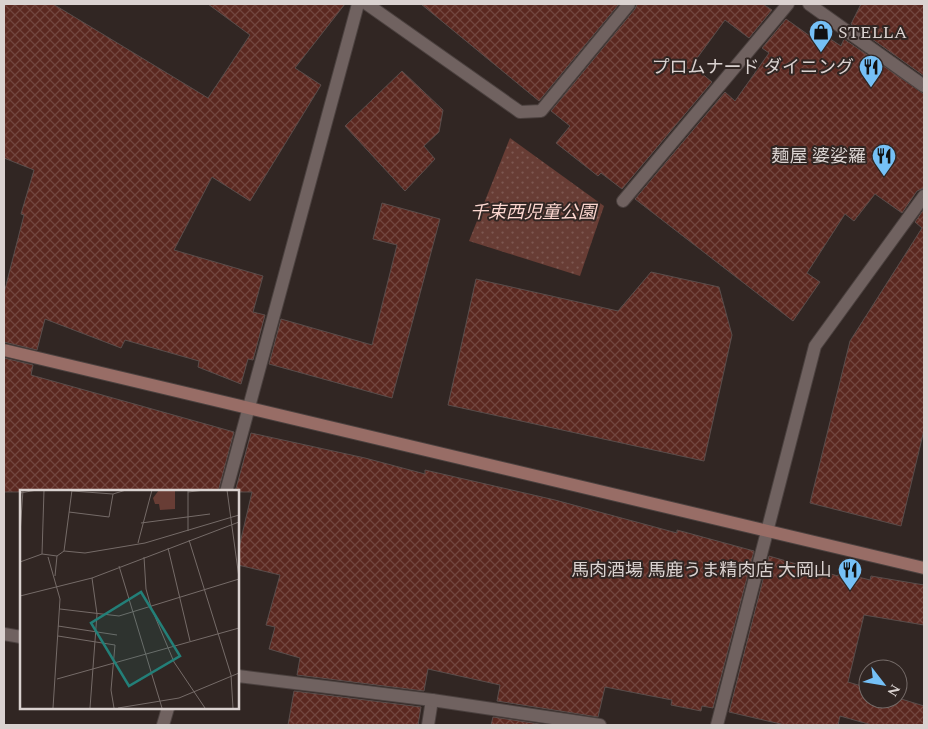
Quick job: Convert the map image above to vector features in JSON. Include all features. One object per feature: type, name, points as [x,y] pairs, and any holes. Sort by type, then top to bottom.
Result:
[{"type":"street","points":[[227,490],[358,4]]},
{"type":"street","points":[[367,4],[520,112],[541,111],[629,4]]},
{"type":"street","points":[[623,201],[788,4]]},
{"type":"street","points":[[809,4],[924,86]]},
{"type":"street","points":[[717,725],[814,346],[924,196]]},
{"type":"street","points":[[4,350],[248,406],[924,568]]},
{"type":"street","points":[[4,634],[20,638]]},
{"type":"street","points":[[239,676],[432,700],[600,725]]},
{"type":"street","points":[[428,725],[432,700]]},
{"type":"street","points":[[163,725],[168,709]]},
{"type":"green space","name":"千束西児童公園","points":[[510,138],[604,206],[580,276],[469,241]]},
{"type":"building","points":[[4,4],[53,4],[208,98],[250,35],[208,4],[345,4],[295,68],[321,85],[250,201],[212,177],[174,250],[263,276],[253,312],[265,315],[253,360],[248,359],[241,384],[198,367],[199,361],[125,340],[121,348],[45,319],[37,350],[4,342],[4,293],[24,215],[21,214],[34,170],[4,158]]},
{"type":"building","points":[[421,4],[619,4],[539,101]]},
{"type":"building","points":[[637,4],[763,4],[772,10],[749,38],[725,20],[692,65],[712,82],[622,189],[601,173],[598,176],[556,143],[570,126],[551,111],[635,9]]},
{"type":"building","points":[[861,4],[924,4],[924,76],[851,24]]},
{"type":"building","points":[[786,19],[810,36],[815,29],[841,46],[844,39],[924,94],[924,188],[917,191],[902,213],[875,194],[854,221],[845,214],[807,273],[820,282],[793,321],[635,199],[725,92],[735,101],[769,53],[762,48]]},
{"type":"building","points":[[402,71],[443,110],[439,132],[424,146],[435,159],[405,191],[345,126]]},
{"type":"building","points":[[382,203],[440,219],[392,398],[269,364],[281,319],[372,345],[397,245],[373,239]]},
{"type":"building","points":[[924,209],[924,430],[901,526],[810,503],[850,341],[922,228],[915,222]]},
{"type":"building","points":[[651,272],[719,287],[732,335],[704,461],[448,405],[476,279],[618,311]]},
{"type":"building","points":[[4,358],[33,365],[31,375],[234,432],[219,490],[20,490],[20,492],[4,492]]},
{"type":"building","points":[[251,433],[365,458],[425,474],[425,470],[555,500],[677,533],[677,530],[754,551],[713,708],[702,706],[701,711],[671,705],[672,700],[605,687],[598,717],[497,701],[500,685],[428,669],[424,691],[297,675],[300,658],[269,649],[275,627],[266,625],[280,575],[239,565],[239,548],[252,492],[239,492],[239,490],[236,490]]},
{"type":"building","points":[[769,556],[838,576],[839,572],[870,580],[871,576],[924,585],[924,625],[864,615],[848,682],[858,685],[858,709],[908,709],[908,701],[924,706],[924,725],[872,725],[840,716],[838,725],[785,725],[729,712]]},
{"type":"building","points":[[294,691],[421,707],[418,725],[288,725]]},
{"type":"building","points":[[493,717],[546,725],[491,725]]},
{"type":"place","name":"STELLA","points":[[821,53]]},
{"type":"place","name":"プロムナード ダイニング","points":[[871,88]]},
{"type":"place","name":"麺屋 婆娑羅","points":[[884,177]]},
{"type":"place","name":"馬肉酒場 馬鹿うま精肉店 大岡山","points":[[850,591]]}]
